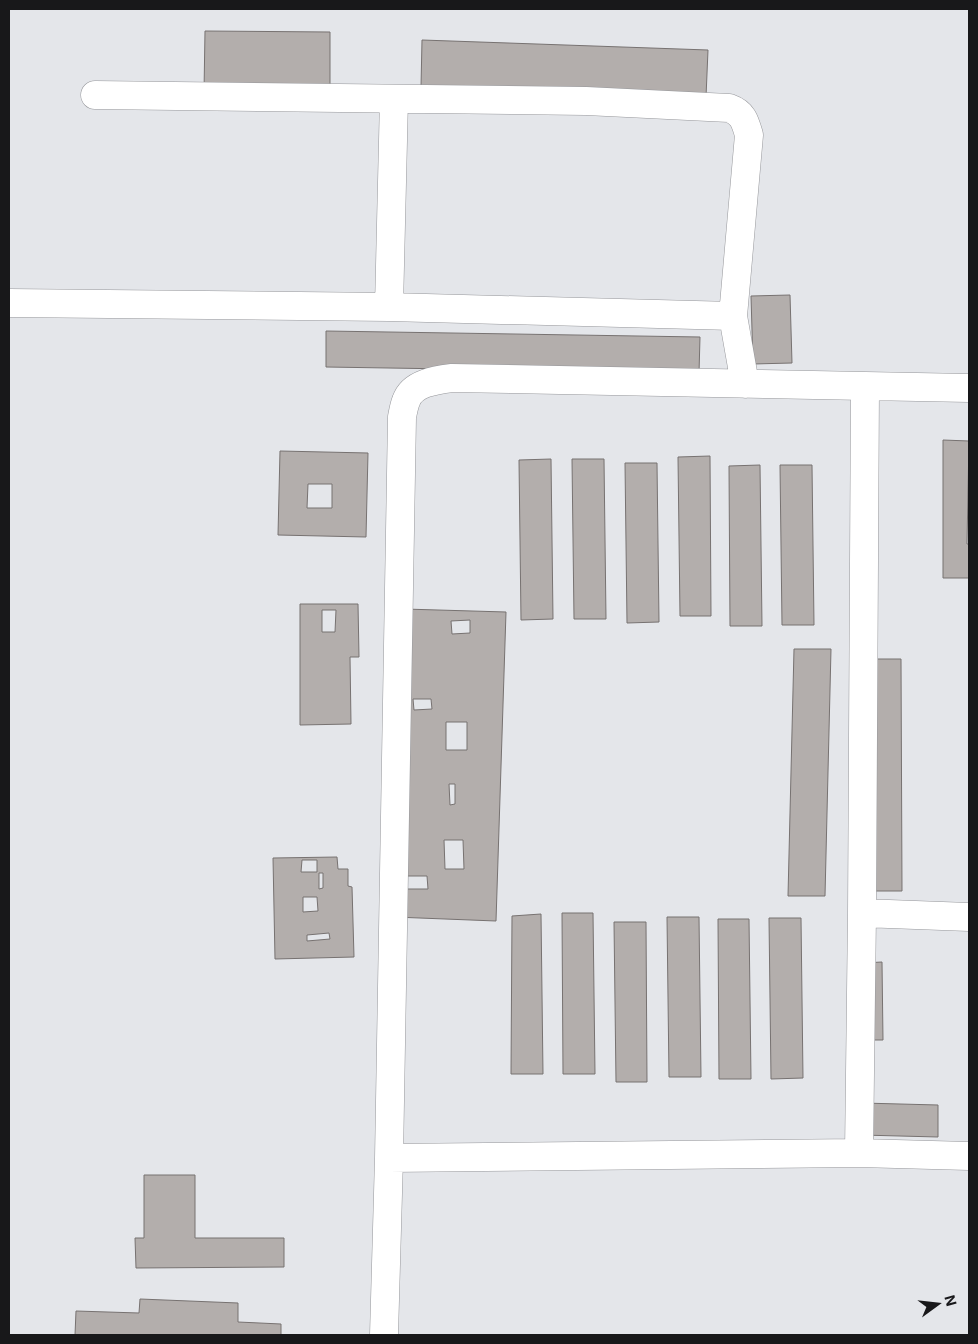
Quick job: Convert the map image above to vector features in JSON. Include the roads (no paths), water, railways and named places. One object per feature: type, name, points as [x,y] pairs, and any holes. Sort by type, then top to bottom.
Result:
[{"type":"lane","points":[[95,95],[586,101],[729,108],[738,112],[745,122],[749,134],[733,316],[745,384]]},
{"type":"lane","points":[[388,307],[394,99]]},
{"type":"lane","points":[[9,303],[388,307],[733,316]]},
{"type":"lane","points":[[384,1335],[389,1158],[402,417],[406,399],[422,384],[434,380],[452,378],[969,388]]},
{"type":"lane","points":[[859,1153],[864,386]]},
{"type":"lane","points":[[862,913],[969,917]]},
{"type":"lane","points":[[389,1158],[859,1153],[969,1156]]}]
